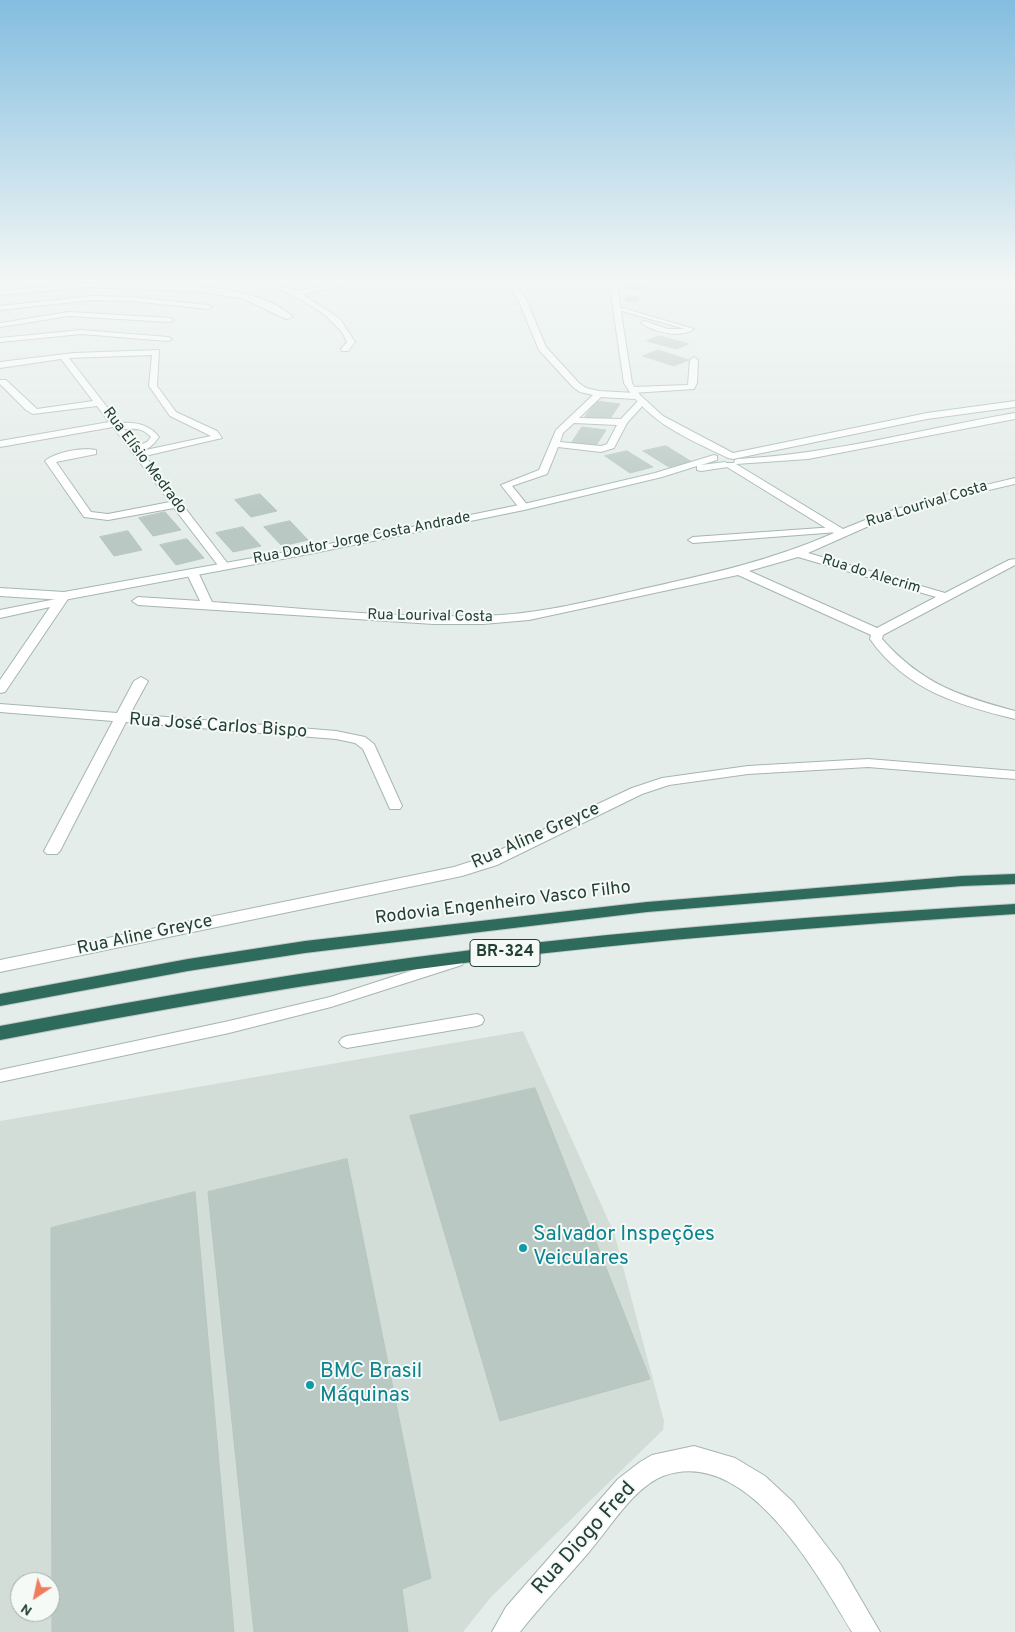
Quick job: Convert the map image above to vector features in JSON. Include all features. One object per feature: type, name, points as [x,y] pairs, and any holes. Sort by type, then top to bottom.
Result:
[{"type":"highway","name":"Rodovia Engenheiro Vasco Filho","points":[[0,1000],[188,965],[304,948],[647,907],[962,881],[1015,879]]},
{"type":"highway","name":"BR-324","points":[[0,1033],[190,996],[473,956],[833,920],[1015,909]]},
{"type":"street","points":[[0,365],[55,357]]},
{"type":"street","name":"Rua Elísio Medrado","points":[[64,357],[224,566]]},
{"type":"street","points":[[138,452],[217,438],[216,435],[173,414],[168,408],[153,386],[157,357]]},
{"type":"street","points":[[550,357],[576,385],[584,390],[598,394],[636,396],[690,387],[693,383],[694,360]]},
{"type":"street","points":[[624,357],[628,383],[636,396],[687,435],[701,449],[715,457],[715,462],[768,462],[827,453],[1015,416]]},
{"type":"street","points":[[3,382],[29,408],[42,412],[99,403]]},
{"type":"street","points":[[524,507],[506,485],[543,472],[559,432],[598,394]]},
{"type":"street","points":[[555,444],[601,448],[611,446],[636,396]]},
{"type":"street","name":"Rua Doutor Jorge Costa Andrade","points":[[62,599],[524,507],[658,475],[733,461],[787,446],[927,416],[1015,404]]},
{"type":"street","points":[[570,420],[623,422]]},
{"type":"street","points":[[0,444],[116,425]]},
{"type":"street","points":[[687,435],[733,461],[838,532]]},
{"type":"street","points":[[93,452],[58,457],[50,461],[85,512],[94,517],[108,517],[177,504]]},
{"type":"street","name":"Rua Doutor Jorge Costa Andrade","points":[[658,475],[715,457]]},
{"type":"street","name":"Rua Lourival Costa","points":[[138,601],[434,620],[483,620],[529,616],[584,606],[738,571],[798,553],[838,532],[885,515],[929,501],[1015,481]]},
{"type":"street","name":"Rua do Alecrim","points":[[798,553],[944,596]]},
{"type":"street","points":[[877,633],[944,596],[1013,562]]},
{"type":"street","points":[[738,571],[877,633]]},
{"type":"street","points":[[192,572],[207,604]]},
{"type":"street","points":[[0,592],[62,599]]},
{"type":"street","points":[[0,614],[62,599]]},
{"type":"street","points":[[0,689],[62,599]]},
{"type":"street","points":[[877,633],[876,639],[882,646],[937,691],[963,701],[1015,716]]},
{"type":"street","points":[[52,851],[141,681]]},
{"type":"street","name":"Rua José Carlos Bispo","points":[[0,708],[122,720],[336,735],[360,740],[370,747],[395,806]]},
{"type":"street","name":"Rua Aline Greyce","points":[[0,966],[456,872],[491,861],[636,791],[667,781],[748,770],[868,763],[1015,775]]},
{"type":"street","name":"Rua Diogo Fred","points":[[504,1631],[630,1484],[660,1464],[690,1458],[723,1464],[761,1487],[801,1532],[867,1632]]},
{"type":"lane","points":[[116,425],[137,424],[144,426],[155,436],[150,444],[138,452]]},
{"type":"lane","points":[[693,540],[838,532]]},
{"type":"lane","points":[[0,1076],[229,1027],[332,1002],[473,956]]},
{"type":"lane","points":[[348,1042],[477,1020]]},
{"type":"shaded area","points":[[523,1031],[614,1233],[664,1421],[663,1430],[491,1597],[463,1632],[0,1632],[0,1121]]},
{"type":"building","points":[[647,357],[680,357],[689,360],[674,366]]},
{"type":"building","points":[[596,401],[620,404],[609,420],[585,417]]},
{"type":"building","points":[[582,427],[606,430],[595,447],[571,444]]},
{"type":"building","points":[[666,446],[692,462],[669,467],[643,451]]},
{"type":"building","points":[[627,451],[653,467],[630,473],[605,456]]},
{"type":"building","points":[[260,494],[277,511],[251,517],[235,500]]},
{"type":"building","points":[[165,512],[181,530],[153,536],[139,518]]},
{"type":"building","points":[[290,521],[308,540],[282,546],[264,527]]},
{"type":"building","points":[[243,527],[261,546],[233,552],[216,533]]},
{"type":"building","points":[[128,531],[142,550],[114,556],[100,537]]},
{"type":"building","points":[[187,539],[204,558],[176,565],[160,545]]},
{"type":"building","name":"Salvador Inspeções Veiculares","points":[[535,1088],[650,1379],[500,1421],[410,1116]]},
{"type":"building","name":"BMC Brasil Máquinas","points":[[347,1159],[431,1578],[402,1589],[408,1632],[254,1632],[208,1192]]},
{"type":"building","points":[[195,1192],[234,1632],[52,1632],[52,1622],[60,1622],[60,1572],[52,1572],[51,1228]]},
{"type":"place","name":"Salvador Inspeções Veiculares","points":[[523,1248]]},
{"type":"place","name":"BMC Brasil Máquinas","points":[[310,1385]]}]
